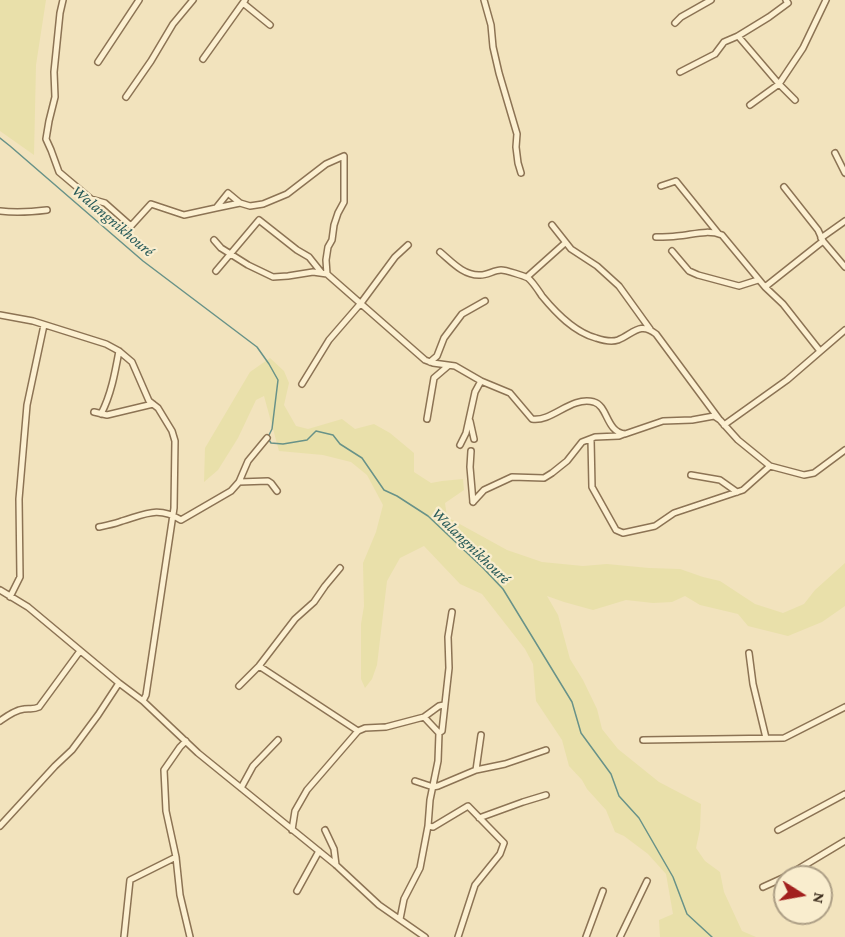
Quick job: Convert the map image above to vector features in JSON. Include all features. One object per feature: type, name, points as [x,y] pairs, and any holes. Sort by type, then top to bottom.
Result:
[{"type":"street","points":[[63,0],[54,72],[55,97],[46,139],[59,172],[91,199],[105,203],[131,226],[151,204],[184,215],[240,204],[250,206],[263,204],[287,194],[326,164],[344,156],[344,202],[334,225],[324,273]]},
{"type":"street","points":[[98,62],[139,0]]},
{"type":"street","points":[[126,97],[173,24],[193,0]]},
{"type":"street","points":[[484,0],[499,72],[517,134],[516,147],[521,173]]},
{"type":"street","points":[[680,72],[715,54],[724,42],[770,17],[789,3],[786,0]]},
{"type":"street","points":[[750,105],[779,84],[803,48],[826,0]]},
{"type":"street","points":[[675,23],[709,1]]},
{"type":"street","points":[[203,59],[244,2],[270,24]]},
{"type":"street","points":[[738,36],[795,100]]},
{"type":"street","points":[[836,153],[845,173]]},
{"type":"street","points":[[661,186],[676,181],[758,280],[783,304],[820,351]]},
{"type":"street","points":[[784,187],[818,230],[822,240],[845,267]]},
{"type":"street","points":[[216,208],[228,193],[240,204]]},
{"type":"street","points":[[0,211],[46,210]]},
{"type":"street","points":[[216,271],[259,220],[309,257],[324,273],[425,360],[455,366],[481,381],[510,393],[532,419],[539,420],[581,401],[596,402],[612,426],[625,434]]},
{"type":"street","points":[[765,287],[845,221]]},
{"type":"street","points":[[552,225],[571,249],[597,266],[619,286],[650,330]]},
{"type":"street","points":[[656,237],[705,232],[718,233]]},
{"type":"street","points":[[214,240],[229,254],[273,277],[313,272],[324,273]]},
{"type":"street","points":[[527,277],[565,243]]},
{"type":"street","points":[[302,384],[329,340],[361,303],[395,257],[408,245]]},
{"type":"street","points":[[672,251],[689,271],[698,275],[739,286],[758,280]]},
{"type":"street","points":[[440,252],[464,272],[480,276],[501,270],[527,277],[565,320],[584,334],[597,339],[612,341],[635,330],[642,328],[650,330],[656,334],[722,422],[738,440],[770,466],[804,475],[814,473],[845,450]]},
{"type":"street","points":[[430,362],[437,356],[444,338],[462,314],[485,301]]},
{"type":"street","points":[[0,315],[33,321],[106,344],[119,351],[132,362],[149,401],[158,408],[172,431],[175,441],[173,512],[143,700]]},
{"type":"street","points":[[10,597],[20,577],[20,500],[27,405],[44,325]]},
{"type":"street","points":[[722,422],[787,380],[845,330]]},
{"type":"street","points":[[101,414],[114,376],[119,351]]},
{"type":"street","points":[[428,419],[434,378],[448,366]]},
{"type":"street","points":[[460,445],[466,433],[475,392],[481,381]]},
{"type":"street","points":[[94,412],[107,415],[153,404]]},
{"type":"street","points":[[471,451],[473,502],[484,490],[512,477],[544,478],[567,460],[582,442],[595,437],[619,436],[663,421],[692,420],[714,416],[722,422]]},
{"type":"street","points":[[470,417],[474,439]]},
{"type":"street","points":[[99,526],[151,511],[173,512],[181,520],[231,491],[248,461],[267,438]]},
{"type":"street","points":[[591,439],[592,487],[616,530],[623,533],[655,526],[674,513],[743,490],[770,466]]},
{"type":"street","points":[[691,475],[720,480],[737,492]]},
{"type":"street","points":[[238,482],[268,481],[277,491]]},
{"type":"street","points":[[239,686],[259,666],[295,619],[314,602],[340,568]]},
{"type":"street","points":[[0,590],[28,607],[119,683],[143,700],[186,741],[336,865],[379,905],[425,937]]},
{"type":"street","points":[[400,920],[404,899],[420,868],[428,826],[430,800],[438,761],[439,733],[442,731],[449,668],[448,637],[452,612]]},
{"type":"street","points":[[0,720],[20,709],[33,710],[39,707],[80,651]]},
{"type":"street","points":[[749,653],[753,684],[766,738]]},
{"type":"street","points":[[259,666],[358,731]]},
{"type":"street","points":[[0,826],[72,750],[119,683]]},
{"type":"street","points":[[292,830],[295,811],[307,790],[358,731],[365,728],[386,727],[424,717],[444,705]]},
{"type":"street","points":[[643,740],[784,738],[845,706]]},
{"type":"street","points":[[424,717],[439,733]]},
{"type":"street","points":[[476,770],[481,735]]},
{"type":"street","points":[[241,788],[253,766],[278,740]]},
{"type":"street","points":[[186,741],[164,770],[166,811],[176,856],[180,895],[190,937]]},
{"type":"street","points":[[415,781],[433,787],[438,786],[476,770],[506,764],[546,750]]},
{"type":"street","points":[[778,830],[845,794]]},
{"type":"street","points":[[479,818],[546,795]]},
{"type":"street","points":[[428,826],[433,827],[468,806],[504,843],[500,854],[475,885],[458,937]]},
{"type":"street","points":[[325,830],[334,849],[336,865]]},
{"type":"street","points":[[805,865],[845,841]]},
{"type":"street","points":[[297,891],[319,851]]},
{"type":"street","points":[[124,937],[130,880],[176,856]]},
{"type":"street","points":[[620,937],[647,881]]},
{"type":"street","points":[[763,887],[773,882]]},
{"type":"street","points":[[586,937],[603,891]]},
{"type":"street","points":[[413,937],[416,931]]},
{"type":"shaded area","points":[[0,0],[46,0],[36,65],[34,155],[0,131]]},
{"type":"shaded area","points":[[270,358],[284,371],[289,383],[284,405],[296,426],[308,429],[342,419],[355,429],[374,424],[390,433],[414,453],[414,472],[431,483],[463,479],[464,490],[445,503],[447,517],[507,550],[542,562],[583,566],[607,564],[680,569],[720,581],[755,604],[783,613],[804,604],[815,590],[845,563],[845,606],[822,622],[788,636],[748,626],[738,614],[700,605],[685,596],[672,602],[653,603],[626,600],[593,610],[547,596],[558,615],[570,659],[597,709],[602,729],[618,749],[659,782],[701,804],[700,829],[696,848],[705,861],[720,872],[724,892],[742,931],[756,937],[660,937],[659,920],[673,914],[666,874],[648,854],[615,832],[606,810],[569,766],[562,740],[536,701],[533,664],[525,649],[482,594],[460,584],[424,546],[400,558],[387,581],[377,665],[372,679],[365,688],[361,679],[363,563],[376,532],[383,505],[367,475],[351,462],[323,455],[279,451],[264,396],[256,400],[238,438],[218,470],[204,482],[205,448],[250,372]]},
{"type":"waterway","name":"Walangnikhouré","points":[[0,138],[143,261],[257,347],[278,380],[272,429],[268,437]]},
{"type":"waterway","name":"Walangnikhouré","points":[[269,440],[271,443],[283,444],[307,440],[316,431],[333,435],[340,444],[362,458],[384,490],[428,516],[503,589],[572,702],[581,733],[611,774],[619,796],[639,818],[673,877],[687,914],[712,937]]}]
